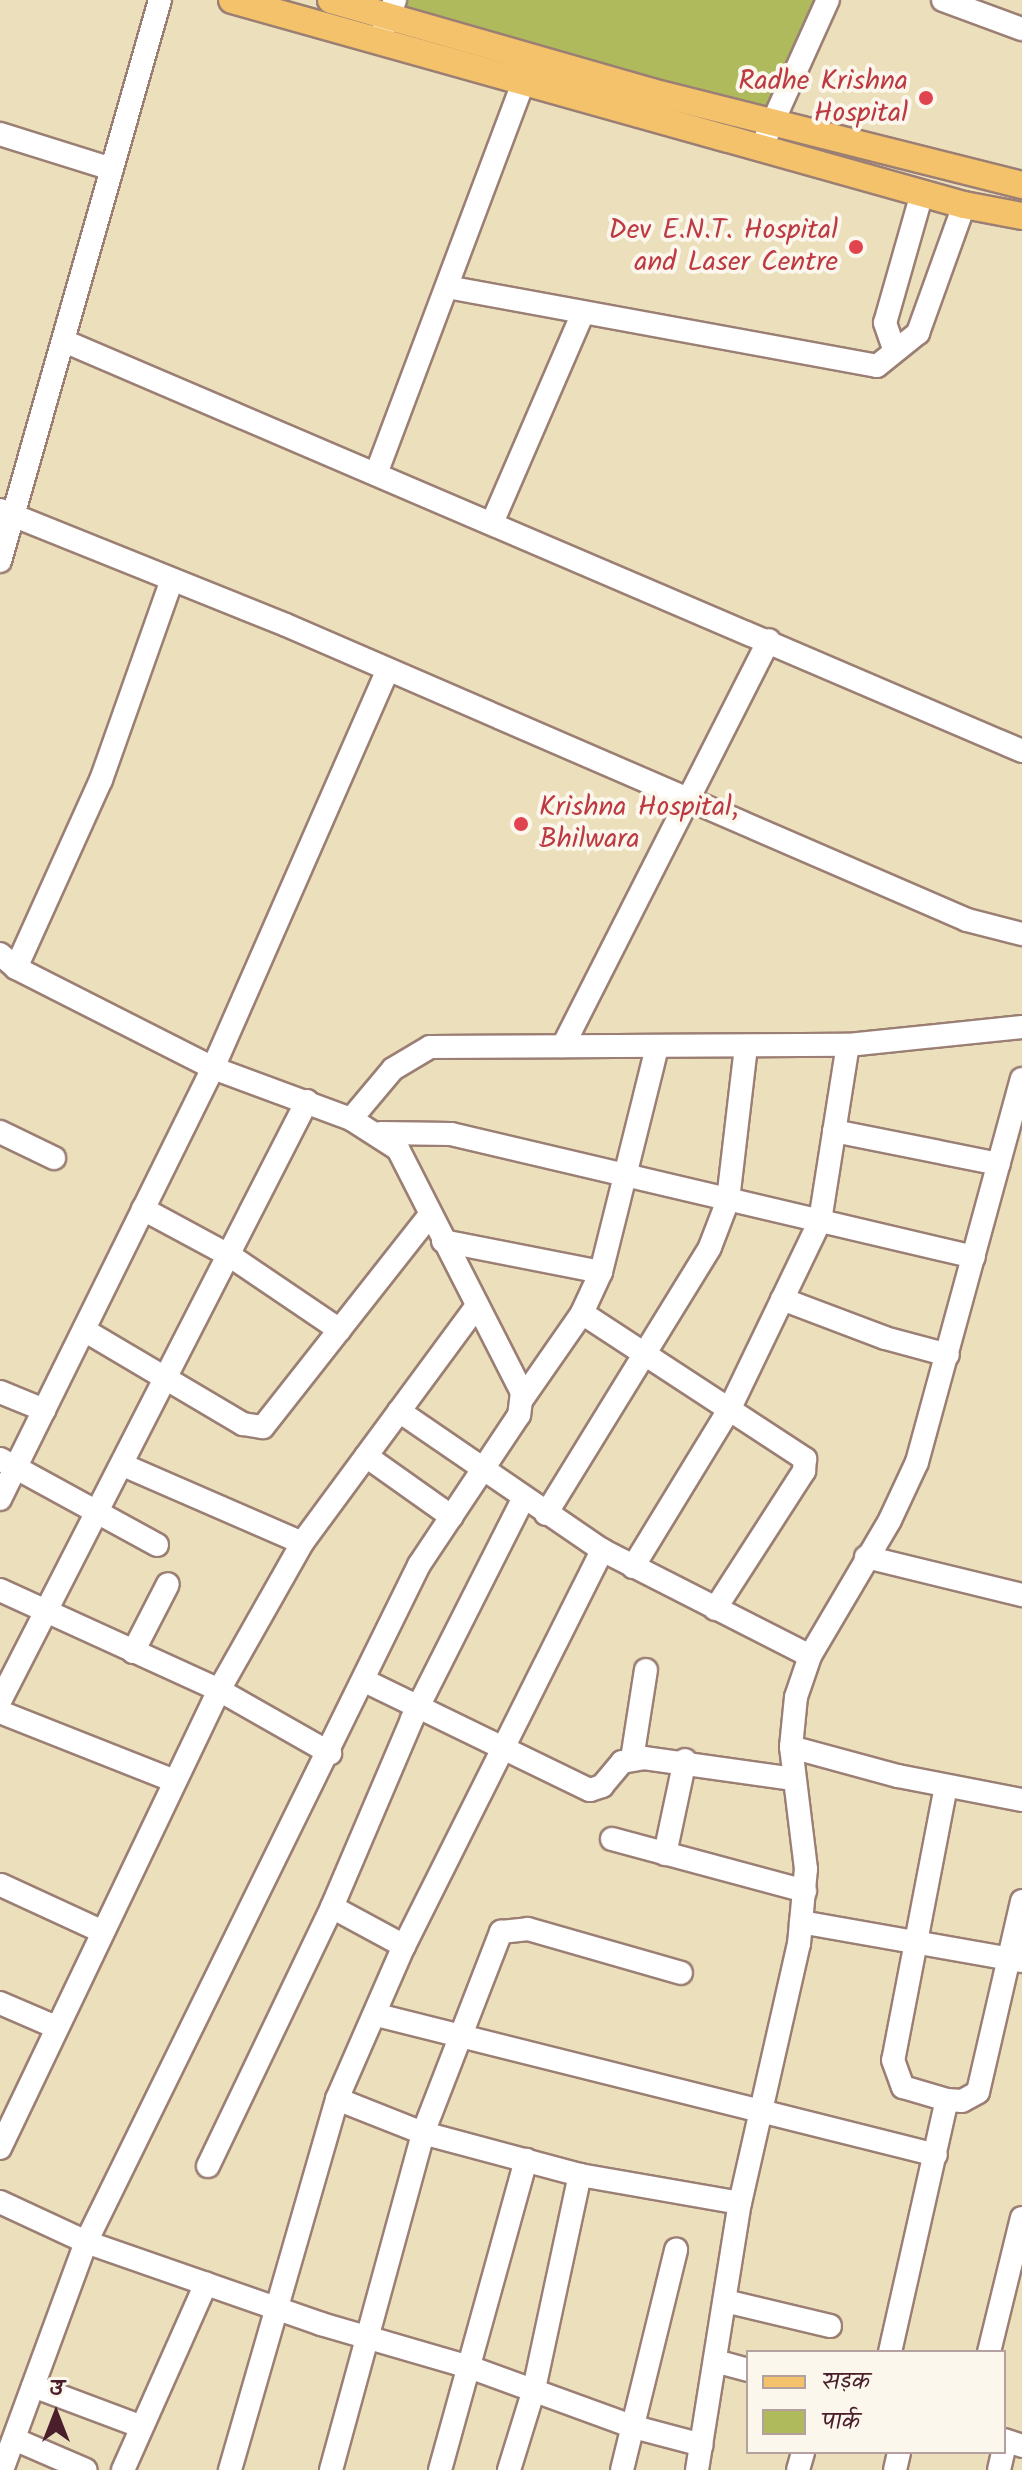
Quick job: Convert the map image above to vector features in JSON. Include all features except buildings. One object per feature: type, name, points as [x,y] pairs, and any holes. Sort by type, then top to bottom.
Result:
[{"type":"main road","points":[[232,0],[388,19]]},
{"type":"main road","points":[[331,0],[529,69],[766,134],[1022,185]]},
{"type":"main road","points":[[766,134],[922,193],[1022,216]]},
{"type":"street","points":[[0,561],[7,513],[64,341],[160,0]]},
{"type":"street","points":[[766,134],[828,0]]},
{"type":"street","points":[[943,0],[1022,29]]},
{"type":"street","points":[[376,474],[529,69]]},
{"type":"street","points":[[0,134],[112,169]]},
{"type":"street","points":[[894,349],[885,323],[922,193]]},
{"type":"street","points":[[447,287],[867,366],[885,362],[894,349],[918,333],[964,205]]},
{"type":"street","points":[[492,523],[583,313]]},
{"type":"street","points":[[64,341],[769,640],[1022,751]]},
{"type":"street","points":[[7,513],[388,670],[967,920],[1022,934]]},
{"type":"street","points":[[172,580],[101,780],[8,961],[213,1068],[307,1101],[381,1133],[451,1134],[974,1257]]},
{"type":"street","points":[[563,1046],[685,800],[769,640]]},
{"type":"street","points":[[0,1499],[8,1463],[44,1410],[213,1068],[388,670]]},
{"type":"street","points":[[351,1119],[393,1069],[410,1054],[430,1047],[848,1045],[1022,1027]]},
{"type":"street","points":[[633,1567],[729,1410],[820,1221],[848,1045]]},
{"type":"street","points":[[2,2470],[86,2242],[330,1753],[419,1565],[519,1415],[523,1398],[582,1313],[601,1272],[628,1176],[657,1047]]},
{"type":"street","points":[[546,1514],[703,1260],[728,1200],[746,1047]]},
{"type":"street","points":[[697,2470],[740,2203],[801,1922],[805,1891],[804,1839],[791,1747],[796,1697],[810,1656],[917,1462],[1022,1079]]},
{"type":"street","points":[[0,1701],[232,1257],[307,1101]]},
{"type":"street","points":[[834,1131],[999,1164]]},
{"type":"street","points":[[0,1132],[54,1158]]},
{"type":"street","points":[[381,1133],[413,1171],[429,1216],[523,1398]]},
{"type":"street","points":[[143,1209],[232,1257],[340,1330]]},
{"type":"street","points":[[84,1330],[169,1377],[243,1424],[263,1427],[429,1216]]},
{"type":"street","points":[[443,1241],[601,1272]]},
{"type":"street","points":[[782,1299],[885,1338],[948,1355]]},
{"type":"street","points":[[0,2148],[6,2122],[56,2027],[219,1690],[302,1543],[477,1306]]},
{"type":"street","points":[[582,1313],[729,1410],[798,1450],[805,1465],[715,1609]]},
{"type":"street","points":[[0,1392],[44,1410]]},
{"type":"street","points":[[399,1411],[482,1471],[602,1550],[810,1656]]},
{"type":"street","points":[[366,1456],[452,1517]]},
{"type":"street","points":[[8,1463],[157,1545]]},
{"type":"street","points":[[123,1465],[302,1543]]},
{"type":"street","points":[[208,2166],[332,1907],[416,1710],[523,1499]]},
{"type":"street","points":[[230,2470],[337,2099],[377,2015],[404,1946],[602,1550]]},
{"type":"street","points":[[866,1557],[1022,1595]]},
{"type":"street","points":[[133,1652],[168,1584]]},
{"type":"street","points":[[0,1590],[219,1690],[330,1753]]},
{"type":"street","points":[[632,1759],[646,1670]]},
{"type":"street","points":[[363,1680],[416,1710],[590,1790],[632,1759],[685,1760],[794,1779]]},
{"type":"street","points":[[0,1712],[174,1781]]},
{"type":"street","points":[[791,1747],[946,1786],[1022,1800]]},
{"type":"street","points":[[665,1854],[685,1760]]},
{"type":"street","points":[[946,1786],[894,2071],[903,2087],[947,2100],[971,2098],[983,2082],[1016,1960],[1022,1901]]},
{"type":"street","points":[[612,1839],[805,1891]]},
{"type":"street","points":[[1,1885],[101,1931]]},
{"type":"street","points":[[332,1907],[404,1946]]},
{"type":"street","points":[[801,1922],[1016,1960]]},
{"type":"street","points":[[331,2470],[369,2340],[423,2133],[496,1940],[507,1929],[528,1929],[681,1973]]},
{"type":"street","points":[[0,2003],[56,2027]]},
{"type":"street","points":[[377,2015],[936,2155]]},
{"type":"street","points":[[337,2099],[423,2133],[580,2175],[740,2203]]},
{"type":"street","points":[[890,2350],[947,2100]]},
{"type":"street","points":[[440,2470],[472,2368],[526,2160]]},
{"type":"street","points":[[509,2470],[534,2389],[580,2175]]},
{"type":"street","points":[[0,2202],[86,2242],[278,2309],[369,2340],[472,2368],[634,2427],[702,2445]]},
{"type":"street","points":[[989,2350],[1022,2218]]},
{"type":"street","points":[[622,2470],[676,2250]]},
{"type":"street","points":[[123,2470],[206,2284]]},
{"type":"street","points":[[725,2301],[830,2326]]},
{"type":"street","points":[[715,2361],[746,2369]]},
{"type":"street","points":[[33,2386],[142,2427]]},
{"type":"street","points":[[14,2439],[86,2470]]},
{"type":"green space","points":[[395,0],[827,0],[776,113],[389,17]]},
{"type":"place","name":"Radhe Krishna Hospital","points":[[926,98]]},
{"type":"place","name":"Dev E.N.T. Hospital and Laser Centre","points":[[856,247]]},
{"type":"place","name":"Krishna Hospital, Bhilwara","points":[[521,824]]}]
